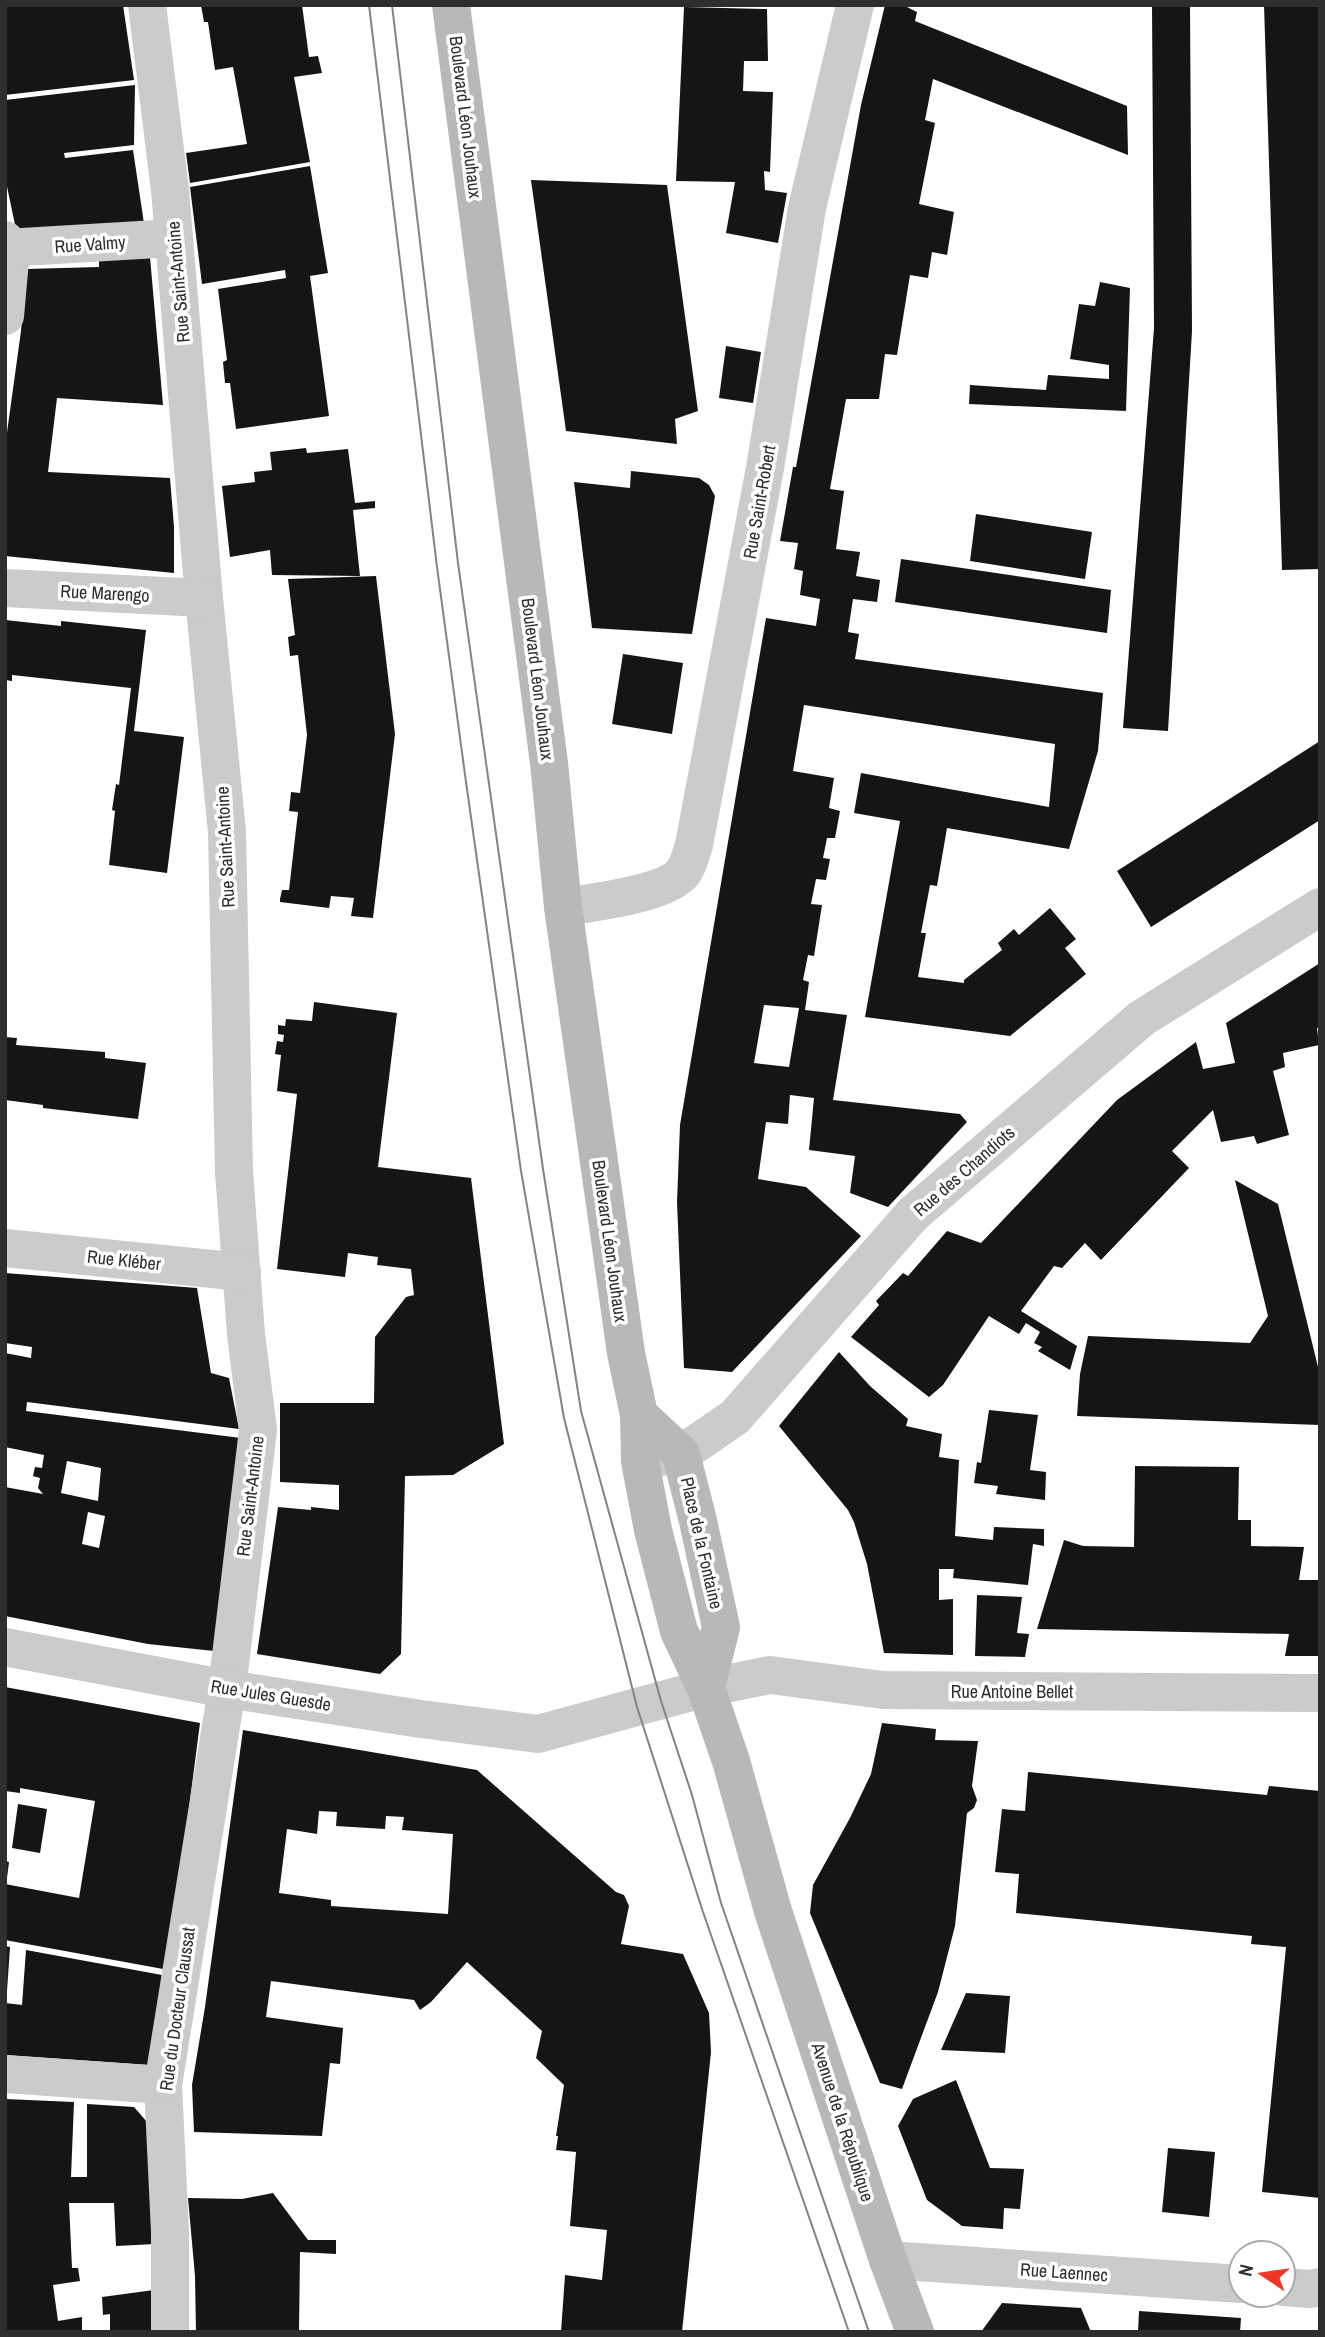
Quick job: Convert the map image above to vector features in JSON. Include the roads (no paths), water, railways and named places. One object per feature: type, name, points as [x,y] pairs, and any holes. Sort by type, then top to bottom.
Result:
[{"type":"main road","name":"Boulevard Léon Jouhaux","points":[[451,5],[549,763],[563,907],[626,1353],[639,1415]]},
{"type":"main road","name":"Place de la Fontaine","points":[[639,1415],[681,1454],[721,1627],[706,1688]]},
{"type":"main road","points":[[639,1415],[640,1461],[653,1530],[679,1630],[706,1688]]},
{"type":"main road","name":"Avenue de la République","points":[[706,1688],[731,1761],[773,1911],[888,2260],[915,2332]]},
{"type":"street","name":"Rue Saint-Antoine","points":[[146,5],[170,190],[204,598],[227,832],[234,1172],[246,1334],[258,1430],[228,1689]]},
{"type":"street","name":"Rue Saint-Robert","points":[[563,907],[629,897],[661,886],[684,873],[694,845],[765,468],[807,208],[849,10]]},
{"type":"street","name":"Rue Valmy","points":[[7,245],[174,238]]},
{"type":"street","points":[[5,317],[7,245]]},
{"type":"street","name":"Rue Marengo","points":[[5,588],[204,598]]},
{"type":"street","name":"Rue des Chandiots","points":[[640,1461],[681,1454],[735,1417],[913,1214],[1142,1018],[1320,907]]},
{"type":"street","name":"Rue Kléber","points":[[5,1248],[242,1272]]},
{"type":"street","name":"Rue Jules Guesde","points":[[5,1647],[228,1689],[538,1734],[706,1688]]},
{"type":"street","name":"Rue Antoine Bellet","points":[[706,1688],[770,1675],[883,1689],[1320,1693]]},
{"type":"street","name":"Rue du Docteur Claussat","points":[[170,2332],[170,2232],[163,2085],[228,1689]]},
{"type":"street","points":[[5,2074],[163,2085]]},
{"type":"street","name":"Rue Laennec","points":[[888,2260],[1227,2283]]},
{"type":"street","points":[[1297,2288],[1320,2287]]},
{"type":"tram line","points":[[369,5],[437,567],[466,782],[521,1171],[564,1418],[637,1707],[703,1912],[849,2332]]},
{"type":"tram line","points":[[392,5],[458,563],[543,1169],[581,1411],[661,1701],[692,1795],[721,1903],[869,2332]]}]
